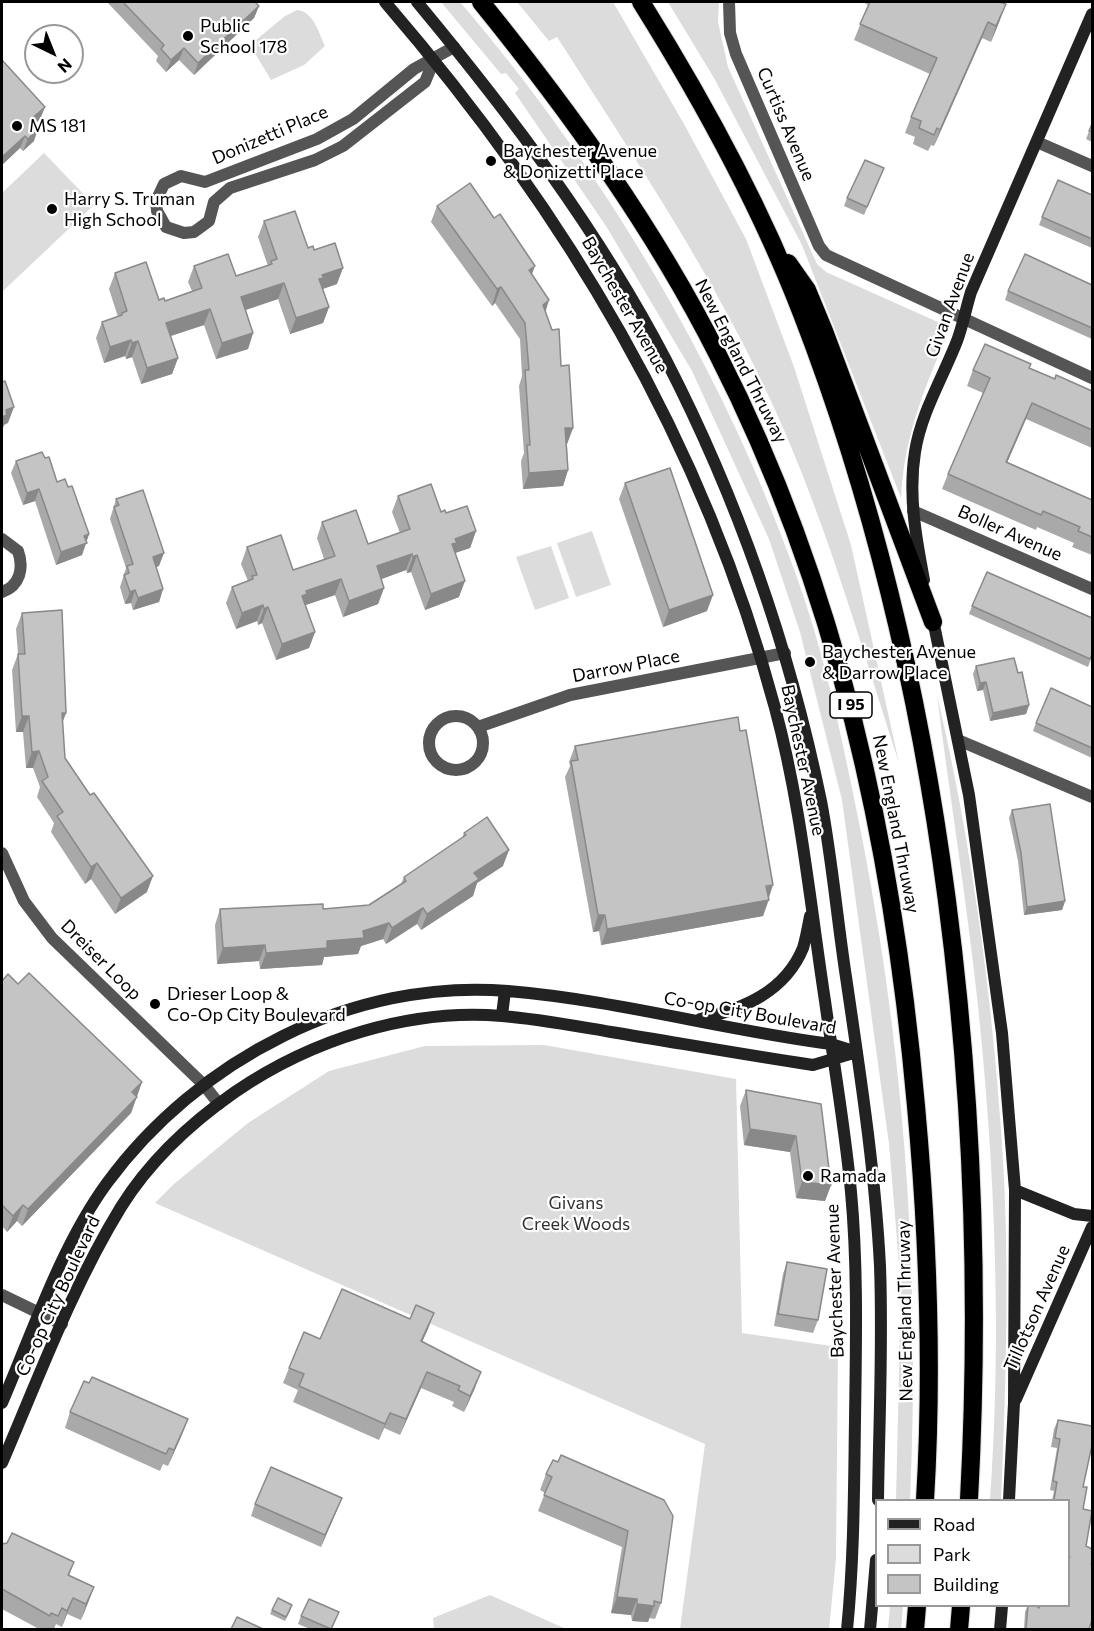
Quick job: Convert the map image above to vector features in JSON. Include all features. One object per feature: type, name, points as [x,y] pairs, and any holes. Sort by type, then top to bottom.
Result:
[{"type":"highway","name":"New England Thruway","points":[[481,2],[579,129],[641,221],[705,330],[745,411],[781,492],[830,631],[855,720],[874,808],[899,952],[912,1056],[927,1274],[928,1392],[925,1499]]},
{"type":"highway","name":"New England Thruway","points":[[641,2],[704,107],[766,232],[801,312],[854,462],[902,652],[931,801],[957,1003],[970,1177],[974,1332],[969,1499]]},
{"type":"highway","points":[[766,232],[807,290],[876,464],[904,549],[933,622]]},
{"type":"highway","points":[[915,1629],[917,1607]]},
{"type":"highway","points":[[959,1629],[961,1607]]},
{"type":"main road","name":"Baychester Avenue","points":[[385,2],[508,154],[558,226],[634,353],[687,458],[710,513],[760,658],[789,768],[812,909],[850,1182],[856,1280],[855,1517],[847,1629]]},
{"type":"main road","name":"Baychester Avenue","points":[[417,2],[553,176],[605,255],[651,332],[691,410],[730,499],[759,571],[785,653],[821,804],[872,1168],[879,1259],[878,1499]]},
{"type":"main road","name":"Givan Avenue","points":[[933,622],[913,512],[915,452],[921,427],[963,320],[971,292],[1092,14]]},
{"type":"main road","points":[[933,622],[958,740],[993,954],[1002,1033],[1015,1190],[1014,1403],[1009,1499]]},
{"type":"main road","points":[[693,1021],[723,1014],[762,998],[779,983],[802,949],[812,909]]},
{"type":"main road","points":[[502,1016],[505,991]]},
{"type":"main road","name":"Co-op City Boulevard","points":[[2,1403],[77,1231],[107,1184],[153,1129],[221,1071],[298,1029],[341,1013],[428,994],[505,991],[831,1044],[857,1052]]},
{"type":"main road","name":"Co-op City Boulevard","points":[[2,1463],[92,1257],[122,1204],[168,1149],[219,1104],[276,1067],[356,1034],[442,1017],[502,1016],[813,1065],[834,1061],[857,1052]]},
{"type":"main road","points":[[1015,1190],[1074,1214],[1092,1216]]},
{"type":"main road","name":"Tillotson Avenue","points":[[1014,1403],[1092,1227]]},
{"type":"main road","points":[[870,1629],[875,1572]]},
{"type":"main road","points":[[1000,1629],[1002,1607]]},
{"type":"street","name":"Curtiss Avenue","points":[[729,2],[730,33],[736,54],[819,246],[825,255],[963,320]]},
{"type":"street","name":"Donizetti Place","points":[[434,60],[425,82],[368,128],[315,160],[230,188],[214,202],[209,221],[202,228],[184,233],[166,227],[160,220],[156,201],[164,184],[172,179],[190,176],[205,182],[318,139],[353,118],[414,69],[454,47]]},
{"type":"street","points":[[1037,142],[1092,166]]},
{"type":"street","points":[[963,320],[1092,378]]},
{"type":"street","name":"Boller Avenue","points":[[913,512],[1092,589]]},
{"type":"street","points":[[2,539],[18,551],[22,569],[14,585],[2,592]]},
{"type":"street","name":"Darrow Place","points":[[478,727],[570,694],[785,653]]},
{"type":"street","points":[[462,717],[478,727],[483,743],[478,759],[473,765],[457,771],[448,770],[434,760],[430,752],[431,733],[443,719],[462,717]]},
{"type":"street","points":[[958,740],[1092,798]]},
{"type":"street","name":"Dreiser Loop","points":[[2,853],[24,901],[52,938],[204,1085],[219,1104]]},
{"type":"street","points":[[2,1295],[63,1324]]},
{"type":"green space","points":[[441,2],[460,2],[512,65],[561,131],[652,270],[693,343],[730,417],[764,493],[794,569],[813,627],[843,744],[872,889],[896,1062],[905,1150],[913,1325],[910,1499],[896,1499],[901,1288],[889,1144],[842,800],[800,632],[769,539],[692,371],[606,226],[515,93],[519,89],[506,73],[501,74]]},
{"type":"green space","points":[[517,2],[613,2],[684,124],[746,239],[794,367],[851,545],[899,763],[811,498],[753,363],[674,221],[557,37],[549,41]]},
{"type":"green space","points":[[668,2],[719,2],[718,22],[728,67],[817,264],[826,272],[940,323],[946,338],[910,435],[901,498],[802,245],[714,78]]},
{"type":"green space","points":[[297,10],[303,11],[311,18],[325,46],[304,65],[271,80],[250,45],[285,16]]},
{"type":"green space","points":[[44,153],[94,205],[2,292],[2,193]]},
{"type":"green space","points":[[592,531],[611,585],[576,597],[557,543]]},
{"type":"green space","points":[[551,546],[569,598],[535,610],[516,557]]},
{"type":"green space","points":[[937,695],[970,861],[986,974],[998,1087],[1007,1277],[1001,1499],[990,1499],[996,1377],[995,1253],[989,1129],[969,928]]},
{"type":"green space","name":"Givans Creek Woods","points":[[544,1045],[736,1079],[742,1333],[838,1347],[836,1559],[829,1629],[680,1629],[705,1444],[155,1203],[174,1184],[248,1123],[329,1071],[425,1046]]},
{"type":"green space","points":[[490,1595],[566,1629],[434,1629],[433,1618]]},
{"type":"green space","points":[[890,1607],[903,1607],[901,1629],[888,1629]]},
{"type":"building","name":"Public School 178","points":[[123,2],[255,2],[259,6],[198,63],[184,48],[171,60],[161,49],[164,45]]},
{"type":"building","points":[[870,2],[999,2],[1006,4],[996,26],[988,22],[940,130],[937,128],[934,135],[919,128],[921,121],[911,117],[937,58],[860,24]]},
{"type":"building","name":"MS 181","points":[[2,60],[45,107],[30,120],[38,129],[28,139],[25,136],[2,157]]},
{"type":"building","points":[[865,160],[884,168],[867,207],[847,198]]},
{"type":"building","points":[[1058,180],[1092,195],[1092,239],[1042,217]]},
{"type":"building","points":[[470,183],[494,218],[500,214],[535,266],[529,270],[549,300],[543,305],[552,330],[559,329],[561,366],[569,365],[573,428],[565,428],[568,470],[529,473],[527,445],[530,445],[525,370],[529,370],[525,323],[501,287],[497,289],[437,206]]},
{"type":"building","points":[[295,211],[308,248],[313,246],[314,250],[335,243],[343,268],[322,275],[324,278],[319,279],[329,307],[296,318],[284,283],[241,297],[253,333],[222,343],[210,309],[166,323],[178,358],[147,368],[138,341],[132,343],[131,340],[110,347],[102,322],[127,311],[115,273],[146,262],[159,300],[164,298],[165,301],[202,288],[194,266],[228,254],[236,276],[272,264],[271,261],[277,259],[264,221]]},
{"type":"building","points":[[1025,254],[1092,285],[1092,328],[1008,291]]},
{"type":"building","points":[[985,344],[1031,364],[1029,368],[1055,379],[1056,375],[1092,391],[1092,430],[1032,403],[1006,462],[1092,500],[1092,537],[1078,531],[1080,527],[1043,511],[1041,515],[948,474],[990,378],[973,370]]},
{"type":"building","points":[[5,381],[14,407],[6,410],[7,415],[2,417],[2,382]]},
{"type":"building","points":[[42,452],[45,458],[49,457],[57,482],[65,479],[68,487],[72,486],[89,534],[84,536],[87,543],[61,552],[39,489],[27,493],[16,461]]},
{"type":"building","points":[[670,468],[713,595],[669,610],[625,483]]},
{"type":"building","points":[[431,484],[441,512],[445,510],[446,513],[467,506],[476,531],[455,539],[457,543],[452,544],[465,581],[431,594],[417,555],[413,557],[412,554],[377,566],[384,588],[349,601],[341,579],[306,591],[307,594],[302,596],[315,632],[282,644],[268,607],[264,609],[263,605],[242,613],[232,587],[253,579],[252,576],[257,575],[247,547],[281,535],[293,570],[335,556],[322,522],[356,510],[368,544],[410,529],[398,496]]},
{"type":"building","points":[[143,490],[164,553],[153,557],[163,589],[138,598],[135,590],[130,592],[124,575],[129,573],[127,566],[133,564],[114,507],[119,505],[116,499]]},
{"type":"building","points":[[987,572],[1092,618],[1090,659],[972,606]]},
{"type":"building","points":[[62,610],[66,713],[62,713],[65,758],[90,795],[94,793],[153,876],[121,898],[97,863],[91,867],[57,816],[63,812],[42,781],[48,777],[39,751],[32,752],[29,716],[22,716],[18,654],[25,654],[22,613]]},
{"type":"building","points":[[1014,658],[1018,673],[1022,672],[1029,705],[993,713],[986,682],[980,683],[976,666]]},
{"type":"building","points":[[1051,688],[1092,707],[1092,748],[1036,723]]},
{"type":"building","points":[[738,717],[740,731],[746,730],[773,885],[766,886],[769,900],[607,929],[605,915],[598,915],[571,761],[578,760],[575,746]]},
{"type":"building","points":[[1050,804],[1065,901],[1027,907],[1021,853],[1012,810]]},
{"type":"building","points":[[487,817],[509,850],[474,873],[479,879],[427,914],[423,908],[392,928],[389,923],[363,931],[364,938],[327,941],[327,948],[266,953],[265,945],[223,948],[220,909],[323,904],[323,909],[369,905],[406,881],[404,877],[466,835],[464,833]]},
{"type":"building","points":[[29,973],[142,1082],[132,1092],[137,1097],[28,1209],[23,1205],[13,1216],[2,1205],[2,981],[8,974],[18,984]]},
{"type":"building","points":[[746,1090],[821,1104],[831,1185],[802,1182],[796,1136],[750,1129]]},
{"type":"building","points":[[787,1262],[827,1269],[818,1320],[778,1314]]},
{"type":"building","points":[[342,1289],[410,1319],[416,1305],[434,1313],[421,1341],[481,1372],[470,1396],[458,1390],[460,1386],[427,1372],[406,1419],[390,1413],[385,1424],[299,1386],[304,1374],[289,1368],[304,1332],[320,1339]]},
{"type":"building","points":[[92,1377],[188,1419],[174,1450],[169,1448],[166,1454],[70,1412],[84,1381],[89,1383]]},
{"type":"building","points":[[1058,1420],[1092,1426],[1092,1445],[1083,1487],[1087,1487],[1083,1509],[1092,1511],[1086,1546],[1092,1549],[1092,1620],[1089,1629],[1026,1629],[1028,1607],[1070,1607],[1070,1499],[1054,1499],[1057,1482],[1053,1481],[1060,1439],[1055,1438]]},
{"type":"building","points":[[561,1455],[664,1500],[673,1516],[661,1603],[654,1601],[654,1606],[637,1604],[637,1599],[617,1597],[628,1531],[544,1495],[552,1477],[546,1474],[553,1460],[558,1462]]},
{"type":"building","points":[[271,1467],[342,1498],[325,1535],[255,1504]]},
{"type":"building","points":[[12,1533],[74,1562],[68,1575],[94,1587],[86,1604],[73,1598],[67,1611],[62,1608],[58,1616],[51,1613],[50,1616],[2,1589],[2,1544],[7,1543]]},
{"type":"building","points":[[278,1598],[292,1605],[286,1617],[272,1610]]},
{"type":"building","points":[[309,1599],[339,1612],[331,1629],[301,1616]]},
{"type":"building","points":[[237,1617],[263,1629],[231,1629]]},
{"type":"place","name":"Public School 178","points":[[188,36]]},
{"type":"place","name":"MS 181","points":[[17,126]]},
{"type":"place","name":"Baychester Avenue & Donizetti Place","points":[[491,161]]},
{"type":"place","name":"Harry S. Truman High School","points":[[52,209]]},
{"type":"place","name":"Baychester Avenue & Darrow Place","points":[[810,662]]},
{"type":"place","name":"Drieser Loop & Co-Op City Boulevard","points":[[155,1004]]},
{"type":"place","name":"Ramada","points":[[808,1176]]}]
